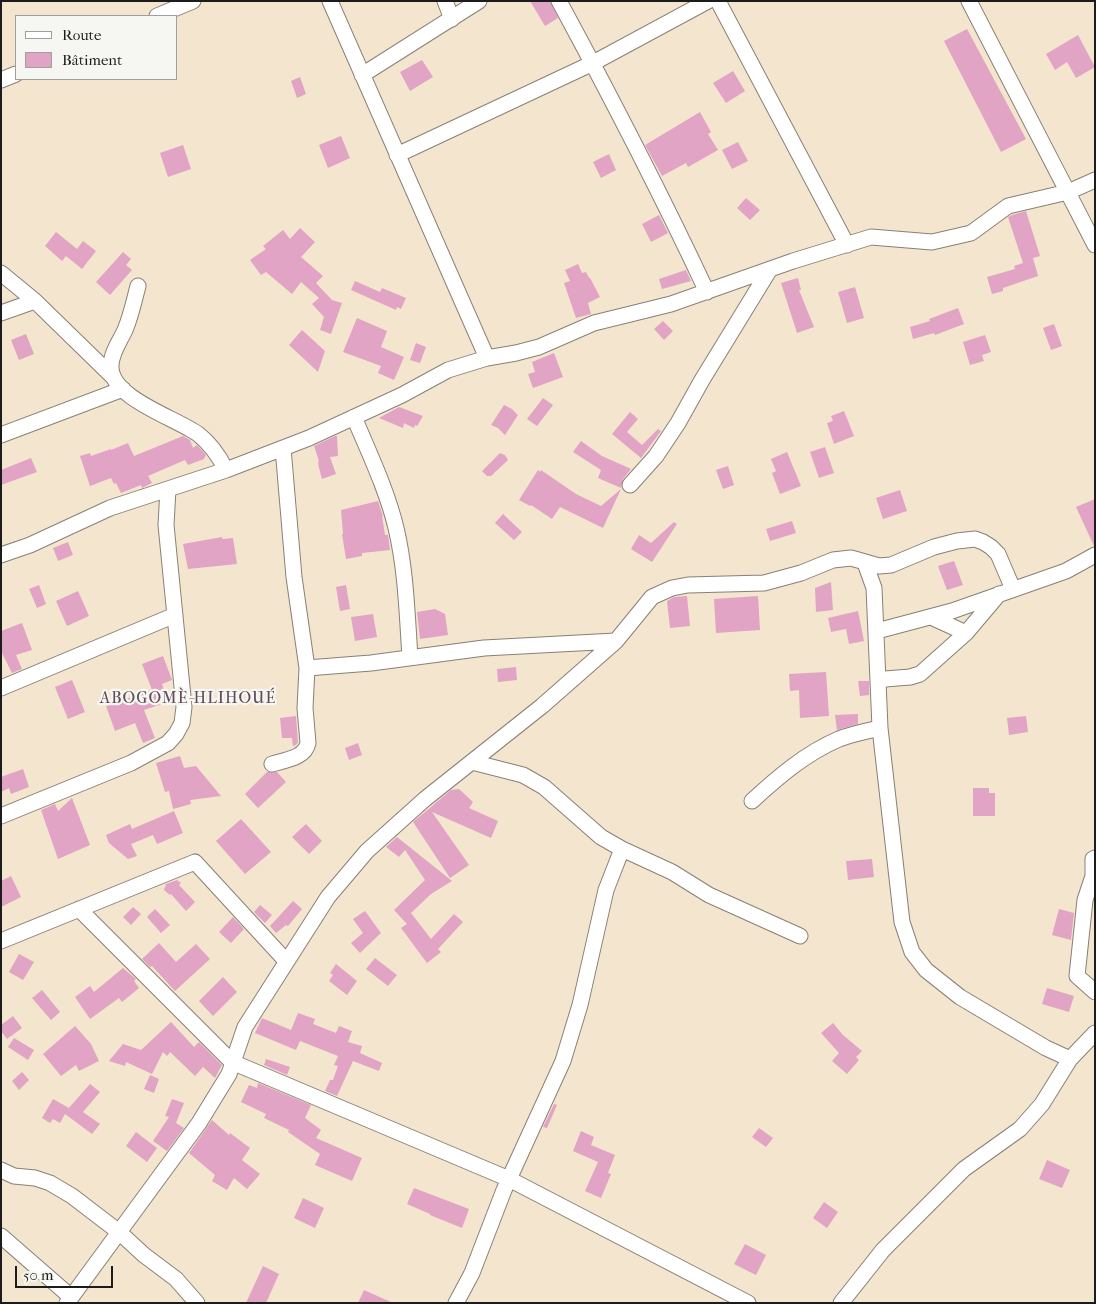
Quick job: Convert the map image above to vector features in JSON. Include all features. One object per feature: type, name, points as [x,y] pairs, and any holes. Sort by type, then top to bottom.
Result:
[{"type":"street","points":[[159,15],[193,1]]},
{"type":"street","points":[[330,1],[488,358]]},
{"type":"street","points":[[444,1],[452,18]]},
{"type":"street","points":[[362,75],[479,1]]},
{"type":"street","points":[[559,1],[593,63],[680,234],[707,292]]},
{"type":"street","points":[[398,155],[593,63],[708,1]]},
{"type":"street","points":[[718,1],[847,245]]},
{"type":"street","points":[[969,1],[1095,245]]},
{"type":"street","points":[[1,80],[15,74]]},
{"type":"street","points":[[1,555],[30,545],[110,508],[226,470],[309,438],[402,395],[448,370],[488,358],[540,347],[594,323],[671,304],[770,269],[871,237],[932,242],[971,233],[1008,206],[1068,192],[1095,180]]},
{"type":"street","points":[[630,484],[656,456],[678,423],[770,269]]},
{"type":"street","points":[[1,273],[35,301],[128,394],[143,405],[198,434],[217,454],[226,470]]},
{"type":"street","points":[[113,377],[111,366],[113,355],[127,324],[138,286]]},
{"type":"street","points":[[1,312],[35,301]]},
{"type":"street","points":[[1,435],[123,389]]},
{"type":"street","points":[[354,417],[379,477],[396,527],[403,560],[410,658]]},
{"type":"street","points":[[272,764],[303,754],[307,748],[305,708],[307,668],[294,577],[282,448]]},
{"type":"street","points":[[1,816],[131,763],[168,744],[182,723],[184,706],[166,524],[168,489]]},
{"type":"street","points":[[1,1236],[69,1300],[199,1123],[229,1074],[245,1027],[328,897],[367,851],[425,799],[542,706],[616,641],[652,597],[672,588],[702,584],[764,583],[801,573],[834,560],[851,558],[879,566],[891,565],[934,547],[975,539],[984,542],[998,554],[1006,592]]},
{"type":"street","points":[[876,631],[952,611],[1066,572],[1094,559]]},
{"type":"street","points":[[865,563],[874,588],[880,728],[902,922],[912,952],[926,970],[960,997],[1046,1048],[1070,1059]]},
{"type":"street","points":[[878,683],[885,679],[910,677],[920,674],[966,633],[1006,592]]},
{"type":"street","points":[[1,688],[174,615]]},
{"type":"street","points":[[931,617],[966,633]]},
{"type":"street","points":[[307,668],[410,658],[484,648],[616,641]]},
{"type":"street","points":[[752,801],[776,779],[808,755],[840,739],[880,728]]},
{"type":"street","points":[[472,762],[523,775],[544,787],[601,837],[672,872],[709,894],[800,936]]},
{"type":"street","points":[[456,1303],[472,1273],[509,1179],[563,1061],[580,1005],[606,890],[622,849]]},
{"type":"street","points":[[1095,858],[1093,859],[1093,876],[1085,900],[1077,976],[1095,992]]},
{"type":"street","points":[[1,941],[195,862],[286,961]]},
{"type":"street","points":[[79,909],[232,1062],[509,1179],[748,1303]]},
{"type":"street","points":[[841,1303],[883,1250],[964,1169],[1020,1129],[1042,1104],[1070,1059],[1095,1033]]},
{"type":"street","points":[[1,1170],[14,1176],[36,1178],[50,1183],[72,1196],[119,1232],[144,1256],[176,1279],[197,1303]]},
{"type":"building","points":[[530,1],[550,1],[558,18],[545,26]]},
{"type":"building","points":[[967,29],[1026,139],[1001,152],[944,41]]},
{"type":"building","points":[[1078,35],[1095,67],[1076,78],[1067,62],[1055,70],[1046,54]]},
{"type":"building","points":[[422,60],[433,77],[410,91],[400,72]]},
{"type":"building","points":[[733,71],[745,91],[726,103],[713,83]]},
{"type":"building","points":[[300,77],[306,94],[297,98],[291,81]]},
{"type":"building","points":[[700,112],[711,132],[708,134],[718,150],[688,167],[686,163],[662,176],[645,145]]},
{"type":"building","points":[[341,136],[350,158],[328,168],[319,145]]},
{"type":"building","points":[[738,142],[748,161],[732,169],[722,150]]},
{"type":"building","points":[[183,145],[191,169],[168,177],[160,153]]},
{"type":"building","points":[[609,154],[616,170],[601,178],[593,162]]},
{"type":"building","points":[[746,198],[760,210],[750,220],[737,208]]},
{"type":"building","points":[[1026,211],[1040,256],[1033,258],[1038,276],[1003,288],[1003,291],[992,294],[987,277],[1015,269],[1014,266],[1023,263],[1008,217]]},
{"type":"building","points":[[659,215],[668,233],[651,242],[642,224]]},
{"type":"building","points":[[300,228],[315,242],[301,257],[323,276],[316,283],[332,300],[342,303],[331,334],[320,330],[324,317],[312,304],[319,298],[301,282],[292,294],[266,272],[261,275],[250,260],[266,249],[263,246],[283,230],[290,239]]},
{"type":"building","points":[[56,232],[77,249],[83,241],[96,251],[82,269],[66,256],[62,261],[45,246]]},
{"type":"building","points":[[123,252],[131,259],[126,265],[132,270],[110,295],[96,282]]},
{"type":"building","points":[[578,264],[582,273],[586,272],[590,278],[600,297],[588,303],[591,314],[576,318],[564,283],[570,281],[565,270]]},
{"type":"building","points":[[686,270],[691,281],[662,289],[659,279]]},
{"type":"building","points":[[798,278],[801,290],[799,290],[814,327],[797,333],[781,283]]},
{"type":"building","points":[[355,281],[380,292],[382,288],[406,298],[401,309],[397,307],[396,310],[351,290]]},
{"type":"building","points":[[855,287],[864,318],[847,323],[838,292]]},
{"type":"building","points":[[958,308],[964,324],[935,335],[934,333],[913,339],[910,327],[930,321],[929,319]]},
{"type":"building","points":[[357,318],[387,331],[381,347],[404,357],[394,380],[378,373],[381,366],[343,352]]},
{"type":"building","points":[[663,321],[673,331],[664,340],[654,329]]},
{"type":"building","points":[[1054,324],[1062,346],[1051,350],[1043,328]]},
{"type":"building","points":[[302,330],[325,351],[318,372],[289,345]]},
{"type":"building","points":[[26,334],[34,354],[19,360],[11,340]]},
{"type":"building","points":[[985,335],[991,352],[982,355],[984,361],[970,365],[963,342]]},
{"type":"building","points":[[416,343],[426,347],[420,363],[410,360]]},
{"type":"building","points":[[554,353],[563,377],[533,388],[528,374],[535,372],[532,362]]},
{"type":"building","points":[[543,398],[553,405],[537,426],[527,419]]},
{"type":"building","points":[[504,405],[518,415],[505,435],[498,428],[491,425]]},
{"type":"building","points":[[399,407],[423,416],[417,426],[415,425],[414,428],[404,423],[403,428],[379,418]]},
{"type":"building","points":[[844,411],[854,436],[834,444],[827,423],[833,421],[831,416]]},
{"type":"building","points":[[630,412],[638,419],[627,432],[642,445],[658,429],[661,431],[641,458],[612,434]]},
{"type":"building","points":[[183,436],[190,440],[193,448],[197,445],[200,448],[206,455],[204,459],[188,465],[185,460],[148,476],[152,483],[142,488],[141,485],[121,493],[111,478],[90,486],[80,456],[90,453],[91,456],[128,443],[134,456]]},
{"type":"building","points":[[337,436],[338,456],[330,457],[336,474],[322,479],[314,446]]},
{"type":"building","points":[[581,441],[602,456],[631,469],[623,479],[621,488],[598,478],[601,470],[573,452]]},
{"type":"building","points":[[825,447],[834,473],[819,478],[810,452]]},
{"type":"building","points":[[787,452],[801,486],[780,494],[772,473],[776,471],[771,459]]},
{"type":"building","points":[[500,453],[505,455],[508,460],[491,476],[487,476],[482,471]]},
{"type":"building","points":[[31,458],[37,472],[1,485],[1,470]]},
{"type":"building","points":[[728,466],[734,485],[723,489],[716,470]]},
{"type":"building","points":[[538,470],[540,472],[541,470],[576,494],[601,506],[621,489],[603,528],[560,507],[552,519],[531,505],[519,500]]},
{"type":"building","points":[[900,490],[907,511],[883,519],[876,498]]},
{"type":"building","points":[[1095,499],[1095,546],[1094,546],[1076,507]]},
{"type":"building","points":[[378,501],[383,516],[385,535],[388,535],[390,550],[362,553],[362,556],[346,559],[341,510]]},
{"type":"building","points":[[503,514],[522,532],[514,540],[495,523]]},
{"type":"building","points":[[792,521],[796,533],[770,541],[766,529]]},
{"type":"building","points":[[674,522],[677,524],[652,562],[631,549],[639,535],[651,543]]},
{"type":"building","points":[[222,537],[222,539],[233,538],[237,564],[188,569],[183,544]]},
{"type":"building","points":[[68,542],[73,555],[58,561],[53,548]]},
{"type":"building","points":[[954,561],[963,585],[947,590],[938,566]]},
{"type":"building","points":[[831,582],[833,610],[816,612],[815,588]]},
{"type":"building","points":[[39,585],[46,604],[37,608],[29,589]]},
{"type":"building","points":[[346,585],[350,609],[340,611],[336,587]]},
{"type":"building","points":[[78,591],[89,616],[67,626],[56,601]]},
{"type":"building","points":[[687,596],[690,626],[670,628],[667,601],[674,597]]},
{"type":"building","points":[[758,596],[760,630],[716,633],[714,599]]},
{"type":"building","points":[[435,609],[445,614],[448,635],[420,639],[417,612]]},
{"type":"building","points":[[858,611],[864,641],[849,644],[846,629],[831,632],[828,618]]},
{"type":"building","points":[[373,614],[377,637],[355,641],[351,617]]},
{"type":"building","points":[[22,623],[32,650],[16,655],[22,669],[12,673],[1,651],[1,631]]},
{"type":"building","points":[[163,656],[172,680],[162,684],[168,702],[144,710],[155,738],[143,743],[135,723],[115,731],[106,706],[152,690],[142,664]]},
{"type":"building","points":[[516,667],[517,680],[498,682],[497,669]]},
{"type":"building","points":[[826,672],[829,716],[800,718],[799,690],[790,691],[789,674]]},
{"type":"building","points":[[72,680],[85,712],[68,719],[55,687]]},
{"type":"building","points":[[858,681],[869,681],[869,695],[860,696]]},
{"type":"building","points":[[858,714],[858,724],[837,730],[835,715]]},
{"type":"building","points":[[296,716],[298,742],[293,746],[292,738],[282,738],[280,718]]},
{"type":"building","points":[[1026,716],[1028,732],[1009,735],[1007,718]]},
{"type":"building","points":[[358,743],[362,755],[349,760],[345,748]]},
{"type":"building","points":[[180,756],[184,768],[196,766],[221,796],[190,800],[191,804],[173,809],[169,791],[165,792],[156,763]]},
{"type":"building","points":[[23,769],[29,787],[11,794],[9,788],[1,792],[1,777]]},
{"type":"building","points":[[267,772],[277,772],[286,782],[258,808],[245,794]]},
{"type":"building","points":[[973,788],[989,788],[989,793],[995,793],[995,816],[973,816]]},
{"type":"building","points":[[459,789],[473,802],[469,808],[498,821],[491,838],[432,812],[469,865],[450,878],[413,822],[451,790]]},
{"type":"building","points":[[72,798],[90,845],[58,859],[41,810],[55,804],[58,811]]},
{"type":"building","points":[[174,811],[183,833],[157,844],[153,835],[131,844],[137,856],[128,859],[109,843],[106,835],[130,824],[132,829]]},
{"type":"building","points":[[241,819],[271,852],[245,874],[216,841]]},
{"type":"building","points":[[306,824],[322,841],[309,854],[292,837]]},
{"type":"building","points":[[397,837],[452,881],[431,894],[411,913],[431,939],[454,914],[463,922],[438,949],[441,952],[427,963],[401,928],[407,924],[394,910],[425,880],[405,850],[399,857],[386,847]]},
{"type":"building","points":[[872,859],[874,877],[848,880],[846,861]]},
{"type":"building","points":[[11,876],[21,897],[1,907],[1,881]]},
{"type":"building","points":[[177,880],[181,883],[179,885],[195,902],[186,911],[171,894],[164,890],[166,884]]},
{"type":"building","points":[[293,901],[302,909],[288,926],[286,925],[276,933],[270,926]]},
{"type":"building","points":[[260,905],[272,915],[265,923],[254,912]]},
{"type":"building","points":[[133,907],[141,914],[131,925],[123,917]]},
{"type":"building","points":[[155,909],[170,925],[161,933],[147,917]]},
{"type":"building","points":[[1059,909],[1074,913],[1071,940],[1052,935]]},
{"type":"building","points":[[365,911],[381,933],[360,953],[351,943],[363,933],[353,919]]},
{"type":"building","points":[[233,917],[244,929],[231,943],[219,932]]},
{"type":"building","points":[[159,943],[176,962],[196,944],[210,959],[175,991],[152,966],[150,967],[142,959]]},
{"type":"building","points":[[19,954],[34,962],[23,980],[9,972]]},
{"type":"building","points":[[375,958],[397,975],[388,986],[366,969]]},
{"type":"building","points":[[336,964],[357,981],[347,995],[329,981],[333,975],[330,973]]},
{"type":"building","points":[[123,968],[136,979],[134,981],[139,988],[122,1002],[119,998],[90,1019],[75,997],[90,986],[94,992]]},
{"type":"building","points":[[223,977],[237,992],[213,1016],[199,1001]]},
{"type":"building","points":[[1047,988],[1074,996],[1069,1012],[1042,1004]]},
{"type":"building","points":[[42,990],[60,1012],[51,1020],[32,998]]},
{"type":"building","points":[[298,1013],[315,1019],[313,1024],[336,1033],[339,1026],[352,1031],[348,1042],[362,1046],[360,1053],[382,1063],[379,1071],[353,1061],[337,1096],[325,1091],[330,1080],[333,1080],[338,1066],[334,1065],[338,1056],[300,1041],[296,1050],[255,1033],[262,1018],[291,1030]]},
{"type":"building","points":[[13,1016],[22,1028],[7,1039],[1,1031],[1,1025]]},
{"type":"building","points":[[171,1022],[194,1047],[199,1042],[222,1065],[215,1078],[203,1067],[195,1076],[170,1052],[167,1056],[163,1052],[152,1074],[126,1062],[125,1066],[109,1061],[123,1044],[141,1050]]},
{"type":"building","points":[[833,1023],[843,1035],[862,1051],[856,1057],[859,1060],[847,1074],[832,1061],[839,1053],[821,1033]]},
{"type":"building","points":[[75,1026],[91,1044],[99,1061],[79,1071],[76,1065],[61,1076],[43,1054]]},
{"type":"building","points":[[14,1038],[34,1050],[28,1060],[8,1047]]},
{"type":"building","points":[[266,1059],[290,1067],[287,1075],[264,1065]]},
{"type":"building","points":[[22,1072],[29,1080],[19,1090],[12,1081]]},
{"type":"building","points":[[150,1075],[159,1079],[154,1093],[144,1089]]},
{"type":"building","points":[[258,1083],[311,1105],[305,1118],[321,1130],[316,1138],[362,1158],[352,1181],[315,1165],[320,1154],[288,1132],[289,1130],[264,1118],[266,1114],[241,1102],[249,1085],[257,1088]]},
{"type":"building","points":[[90,1084],[100,1092],[83,1112],[100,1124],[92,1134],[65,1114],[60,1123],[53,1119],[50,1123],[42,1118],[53,1099],[69,1108]]},
{"type":"building","points":[[172,1099],[184,1103],[176,1123],[184,1128],[167,1151],[153,1141],[169,1117],[165,1116]]},
{"type":"building","points":[[554,1104],[557,1105],[547,1128],[543,1127]]},
{"type":"building","points":[[212,1120],[229,1135],[230,1133],[250,1148],[242,1160],[260,1174],[247,1189],[234,1178],[227,1190],[212,1181],[215,1175],[189,1153]]},
{"type":"building","points":[[759,1128],[773,1138],[766,1147],[752,1137]]},
{"type":"building","points":[[581,1131],[594,1137],[591,1145],[615,1155],[608,1173],[611,1174],[601,1198],[585,1191],[598,1162],[573,1151]]},
{"type":"building","points":[[136,1132],[157,1148],[147,1162],[126,1146]]},
{"type":"building","points":[[1047,1160],[1070,1170],[1062,1188],[1039,1179]]},
{"type":"building","points":[[414,1188],[469,1209],[462,1228],[407,1204]]},
{"type":"building","points":[[303,1198],[324,1208],[315,1228],[294,1218]]},
{"type":"building","points":[[824,1202],[838,1212],[827,1228],[813,1218]]},
{"type":"building","points":[[745,1244],[766,1255],[756,1275],[734,1264]]},
{"type":"building","points":[[263,1266],[279,1274],[266,1303],[246,1303]]},
{"type":"building","points":[[364,1290],[393,1303],[358,1303]]},
{"type":"district","name":"ABOGOMÈ-HLIHOUÉ","points":[[188,699]]}]
